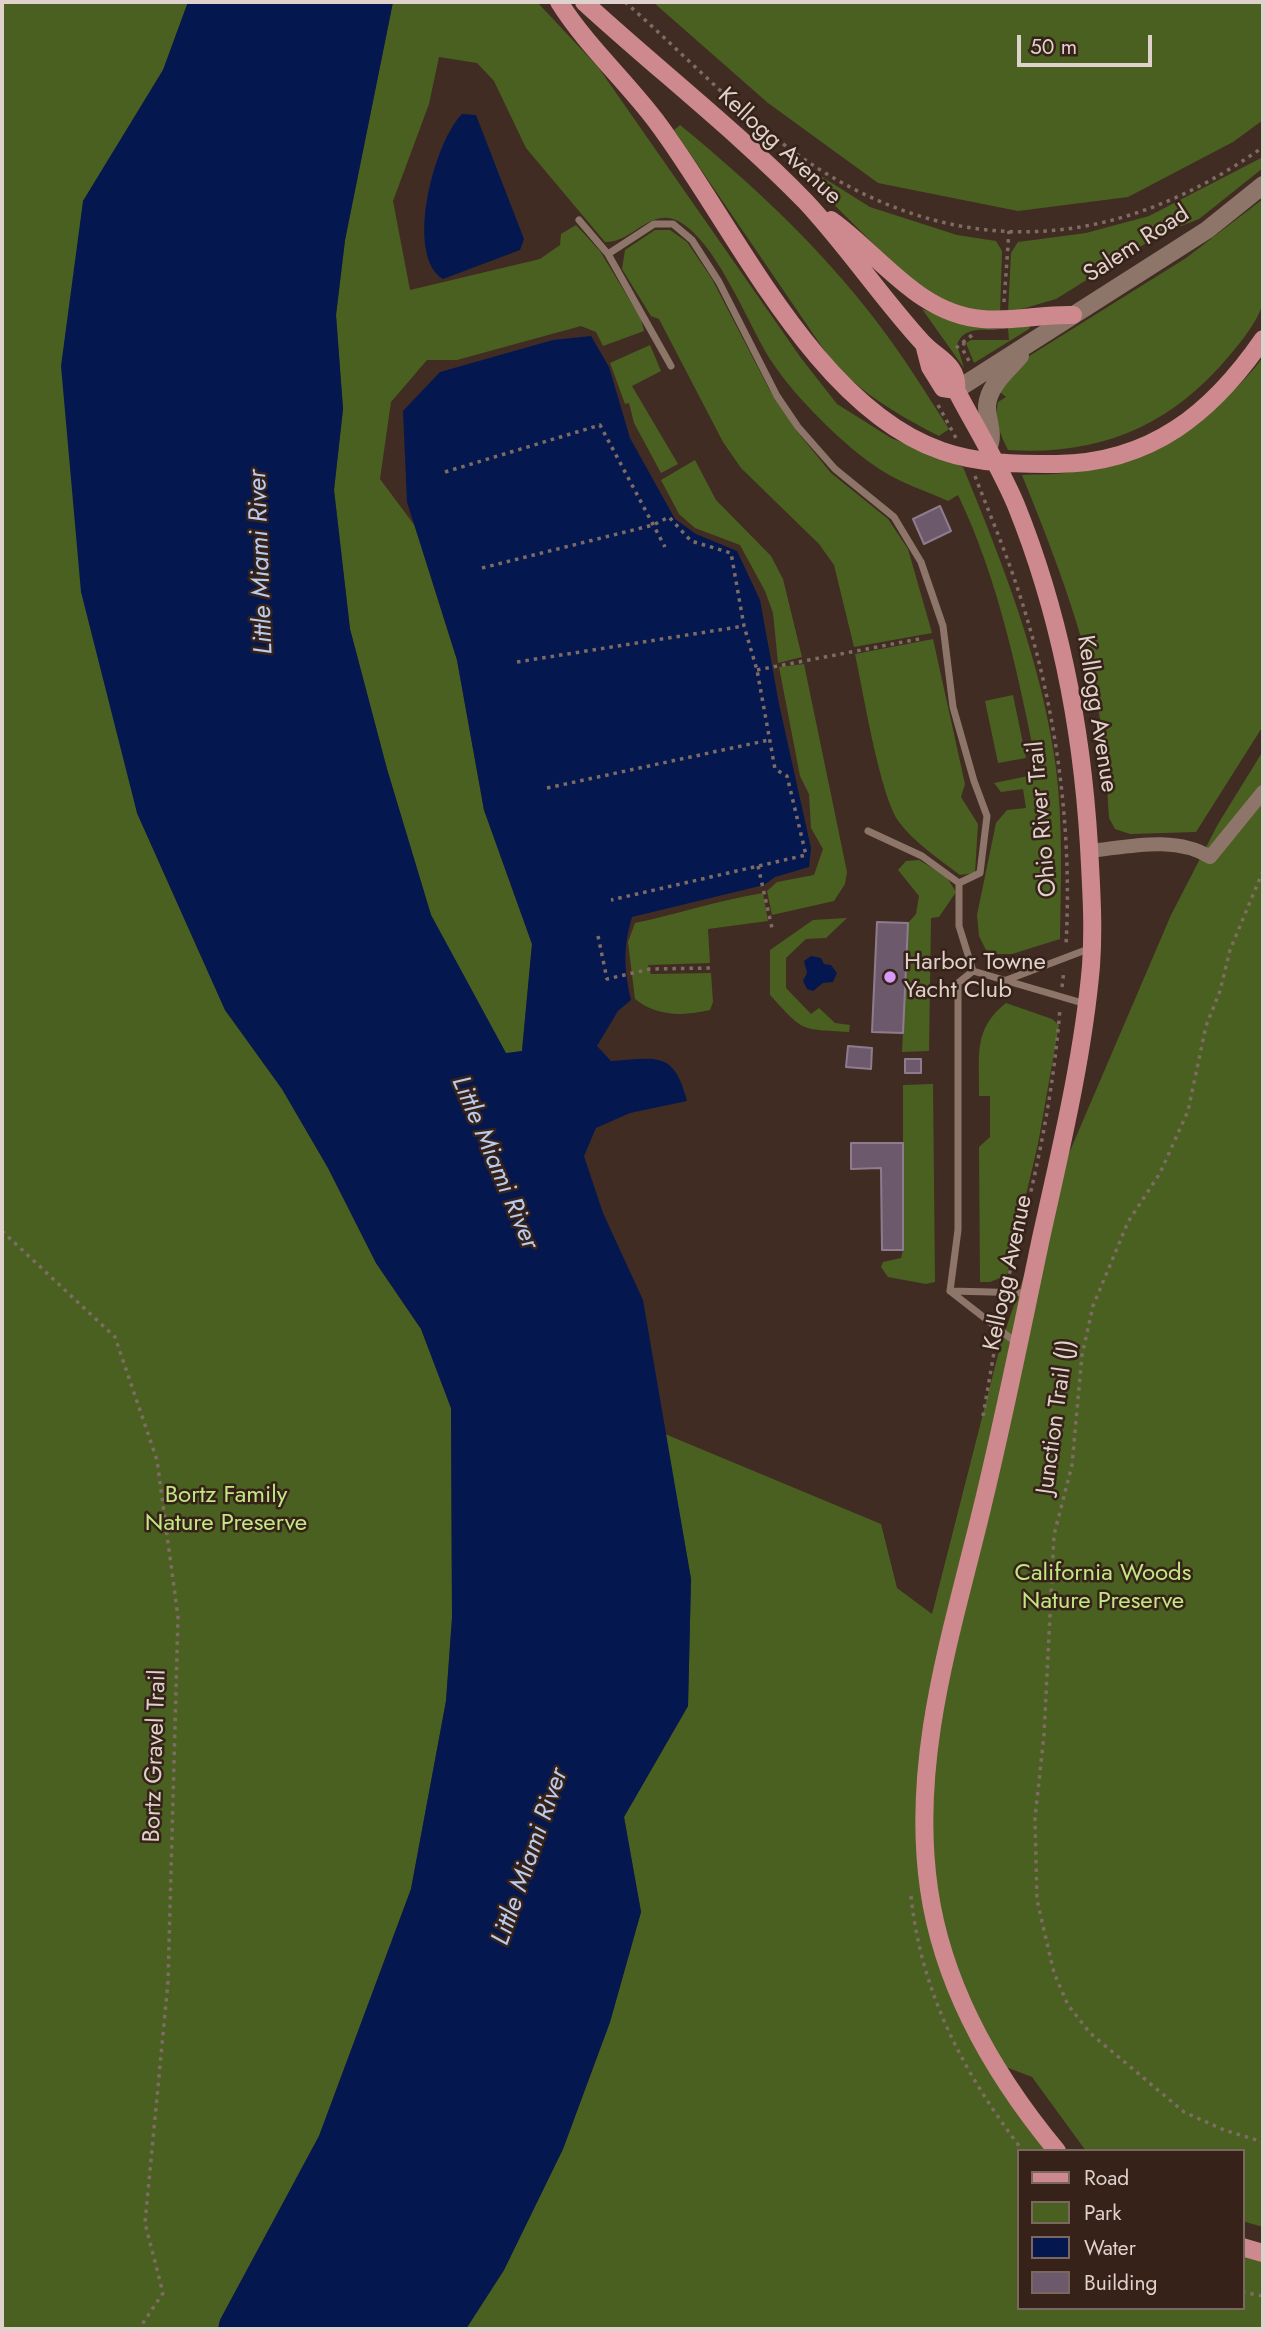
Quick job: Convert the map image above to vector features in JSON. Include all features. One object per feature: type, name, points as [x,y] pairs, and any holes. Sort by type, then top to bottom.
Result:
[{"type":"main road","points":[[559,2],[657,122],[796,327],[856,396],[885,421],[941,451],[979,461],[1081,464],[1136,450],[1193,420],[1235,379],[1263,338]]},
{"type":"main road","name":"Kellogg Avenue","points":[[584,2],[804,201],[847,248],[924,344],[944,358],[957,379],[956,390],[988,449],[1029,539],[1058,636],[1079,736],[1089,851],[1092,947],[1086,1004],[1069,1109],[1018,1344],[934,1702],[924,1794],[929,1893],[941,1944],[971,2023],[992,2061],[1055,2149]]},
{"type":"main road","points":[[804,201],[855,237],[920,297],[941,308],[980,319],[1073,315]]},
{"type":"main road","points":[[1244,2248],[1263,2253]]},
{"type":"street","name":"Salem Road","points":[[956,390],[1207,230],[1263,185]]},
{"type":"street","name":"Salem Road","points":[[988,449],[993,439],[987,405],[991,390],[1034,340]]},
{"type":"street","points":[[1089,851],[1169,844],[1188,847],[1210,857],[1263,792]]},
{"type":"lane","points":[[579,220],[608,254],[671,366]]},
{"type":"lane","points":[[608,254],[654,224],[673,224],[692,240],[719,282],[777,396],[798,427],[835,469],[894,517],[921,562],[943,626],[953,707],[987,816],[980,873],[959,883]]},
{"type":"lane","points":[[868,831],[922,856],[959,883]]},
{"type":"lane","points":[[959,883],[959,926],[973,971]]},
{"type":"lane","points":[[1003,981],[1092,947]]},
{"type":"lane","points":[[973,971],[1086,1004]]},
{"type":"lane","points":[[950,1291],[958,1230],[958,983],[973,971]]},
{"type":"lane","points":[[950,1291],[1029,1293]]},
{"type":"lane","points":[[950,1291],[1018,1344]]},
{"type":"path","points":[[625,2],[753,117],[821,170],[885,204],[974,230],[1056,231],[1126,218],[1191,192],[1263,147]]},
{"type":"path","points":[[1003,312],[1009,231]]},
{"type":"path","points":[[965,340],[963,350],[970,363]]},
{"type":"path","points":[[933,397],[957,440]]},
{"type":"path","points":[[445,472],[600,425],[665,547]]},
{"type":"path","name":"Ohio River Trail","points":[[975,475],[1018,593],[1050,711],[1058,753],[1068,861],[1065,957],[1056,1057],[1041,1143],[1007,1283]]},
{"type":"path","points":[[482,568],[653,525],[669,517],[691,541],[731,553],[744,626],[757,670],[775,769],[787,776],[806,855],[611,900]]},
{"type":"path","points":[[517,662],[744,626]]},
{"type":"path","points":[[757,670],[924,638]]},
{"type":"path","points":[[547,788],[769,740]]},
{"type":"path","points":[[758,866],[772,928]]},
{"type":"path","name":"Junction Trail (J)","points":[[1263,872],[1230,950],[1220,991],[1206,1027],[1188,1111],[1160,1174],[1128,1222],[1093,1306],[1082,1355],[1072,1465],[1054,1535],[1044,1735],[1035,1818],[1037,1900],[1054,1973],[1068,2005],[1090,2033],[1184,2112],[1224,2130],[1263,2142]]},
{"type":"path","points":[[598,936],[607,979],[650,969],[710,968]]},
{"type":"path","name":"Bortz Gravel Trail","points":[[2,1231],[115,1337],[157,1460],[178,1617],[168,1982],[145,2223],[163,2293],[139,2329]]},
{"type":"path","points":[[1244,2292],[1263,2296]]},
{"type":"green space","name":"Bortz Family Nature Preserve","points":[[2,2],[188,2],[163,70],[83,201],[137,813],[225,1010],[282,1089],[328,1168],[376,1263],[421,1329],[451,1408],[452,1618],[446,1701],[411,1889],[319,2136],[220,2320],[218,2329],[2,2329]]},
{"type":"green space","points":[[393,2],[537,2],[598,67],[801,358],[837,404],[891,438],[963,467],[1019,614],[1050,729],[1060,811],[1060,939],[1012,954],[995,954],[986,950],[979,936],[977,915],[996,823],[1007,810],[1026,808],[1023,789],[1001,792],[994,783],[1038,774],[1016,668],[997,596],[958,495],[948,501],[889,475],[852,449],[822,420],[793,390],[772,362],[719,265],[692,231],[678,221],[659,219],[615,241],[605,242],[526,148],[494,81],[477,63],[439,57],[429,104],[393,201],[410,290],[540,259],[560,245],[561,234],[576,225],[600,251],[641,319],[644,331],[603,346],[596,332],[581,326],[457,360],[427,360],[391,402],[380,479],[415,526],[457,660],[484,810],[532,944],[522,1051],[506,1054],[431,915],[387,769],[350,629],[334,490],[343,409],[336,315],[345,240]]},
{"type":"green space","points":[[653,2],[1263,2],[1263,120],[1233,142],[1128,197],[1018,211],[878,183],[768,103]]},
{"type":"green space","points":[[680,125],[759,193],[809,242],[887,335],[949,429],[939,436],[910,421],[870,395],[833,363],[674,130]]},
{"type":"green space","points":[[1263,157],[1263,168],[1199,219],[1159,235],[1056,299],[1008,313],[1011,253],[1018,242],[1086,233],[1149,216]]},
{"type":"green space","points":[[800,163],[870,207],[957,235],[996,241],[1002,251],[1000,314],[956,307],[908,278],[798,169]]},
{"type":"green space","points":[[1263,199],[1264,280],[1261,309],[1244,338],[1206,381],[1157,419],[1102,442],[1041,451],[1008,450],[998,427],[997,409],[998,402],[1006,397],[1000,392],[1018,363],[1186,258]]},
{"type":"green space","points":[[655,230],[670,230],[687,242],[712,279],[769,389],[795,429],[831,473],[888,519],[908,549],[932,633],[854,647],[834,565],[819,544],[741,468],[723,442],[659,319],[651,316],[622,269],[625,250]]},
{"type":"green space","points":[[922,309],[965,325],[1000,330],[974,330],[960,339],[957,345],[964,368]]},
{"type":"green space","points":[[1030,326],[1029,329],[974,363],[966,343],[971,340],[1009,340],[1008,328]]},
{"type":"green space","points":[[650,345],[661,371],[632,386],[678,464],[661,473],[634,423],[629,403],[625,404],[610,363]]},
{"type":"green space","points":[[1263,357],[1263,726],[1196,832],[1130,834],[1115,829],[1109,818],[1104,747],[1090,669],[1059,571],[1022,475],[1060,474],[1093,468],[1148,447],[1201,417],[1224,399]]},
{"type":"green space","points":[[695,460],[716,500],[771,556],[783,579],[802,657],[778,663],[773,613],[765,591],[740,545],[695,528],[679,514],[661,480]]},
{"type":"green space","points":[[933,639],[965,784],[961,797],[978,824],[975,873],[960,875],[920,844],[899,822],[885,790],[855,654]]},
{"type":"green space","points":[[804,664],[847,872],[845,884],[834,901],[772,915],[767,891],[777,882],[814,875],[823,849],[811,828],[809,794],[800,776],[779,667]]},
{"type":"green space","points":[[1013,695],[1026,758],[998,763],[985,701]]},
{"type":"green space","name":"California Woods Nature Preserve","points":[[1263,751],[1263,2227],[1244,2222],[1244,2149],[1085,2149],[1032,2077],[993,2062],[1056,2149],[1016,2149],[1016,2310],[1244,2310],[1244,2248],[1263,2253],[1263,2329],[466,2329],[504,2270],[563,2149],[610,2022],[641,1912],[624,1817],[688,1706],[691,1579],[665,1434],[881,1524],[897,1588],[932,1614],[1001,1343],[1055,1186],[1171,915],[1218,824]]},
{"type":"green space","points":[[919,860],[946,876],[956,892],[939,917],[931,918],[929,1051],[902,1052],[908,923],[916,914],[919,896],[898,870],[906,861]]},
{"type":"green space","points":[[763,893],[768,921],[708,929],[710,963],[648,965],[651,974],[711,973],[713,1002],[710,1010],[671,1014],[652,1009],[635,999],[628,942],[635,923]]},
{"type":"green space","points":[[847,918],[826,938],[806,939],[786,958],[786,988],[811,1014],[819,1008],[835,1023],[850,1025],[849,1032],[811,1029],[797,1022],[770,995],[770,950],[813,920]]},
{"type":"green space","points":[[1006,1003],[1052,1019],[1059,1025],[1038,1144],[1007,1275],[990,1282],[980,1282],[979,1147],[990,1137],[990,1096],[979,1096],[980,1045],[988,1023]]},
{"type":"green space","points":[[933,1084],[935,1282],[926,1284],[888,1277],[881,1267],[883,1262],[901,1258],[903,1250],[903,1085]]},
{"type":"water","name":"Little Miami River","points":[[188,2],[393,2],[345,240],[336,315],[343,409],[334,490],[350,629],[387,769],[431,915],[506,1053],[522,1051],[532,944],[484,810],[457,660],[407,502],[403,411],[440,372],[553,340],[591,336],[609,367],[630,438],[675,519],[696,534],[737,551],[760,600],[779,704],[811,848],[809,867],[775,877],[764,885],[632,917],[626,958],[631,1000],[618,1011],[597,1046],[611,1061],[652,1059],[669,1065],[682,1085],[687,1101],[630,1113],[596,1128],[584,1156],[603,1213],[643,1300],[691,1579],[688,1706],[624,1817],[641,1912],[610,2022],[563,2149],[504,2270],[466,2329],[218,2329],[220,2320],[319,2136],[411,1889],[446,1701],[452,1618],[451,1408],[421,1329],[376,1263],[328,1168],[282,1089],[225,1010],[137,813],[81,592],[61,366],[83,201],[163,70]]},
{"type":"water","points":[[462,114],[476,115],[524,239],[520,250],[443,279],[431,266],[424,224],[433,172],[452,128]]},
{"type":"water","points":[[811,956],[821,958],[824,964],[831,965],[837,973],[833,982],[823,983],[813,991],[807,989],[803,981],[807,973],[804,961]]},
{"type":"building","points":[[940,506],[951,531],[924,544],[913,519]]},
{"type":"building","name":"Harbor Towne Yacht Club","points":[[877,922],[908,923],[903,1033],[872,1032]]},
{"type":"building","points":[[848,1046],[872,1048],[871,1069],[846,1067]]},
{"type":"building","points":[[905,1059],[921,1059],[921,1073],[905,1073]]},
{"type":"building","points":[[851,1143],[903,1143],[903,1250],[882,1250],[881,1168],[851,1169]]},
{"type":"place","name":"Harbor Towne Yacht Club","points":[[890,977]]}]
